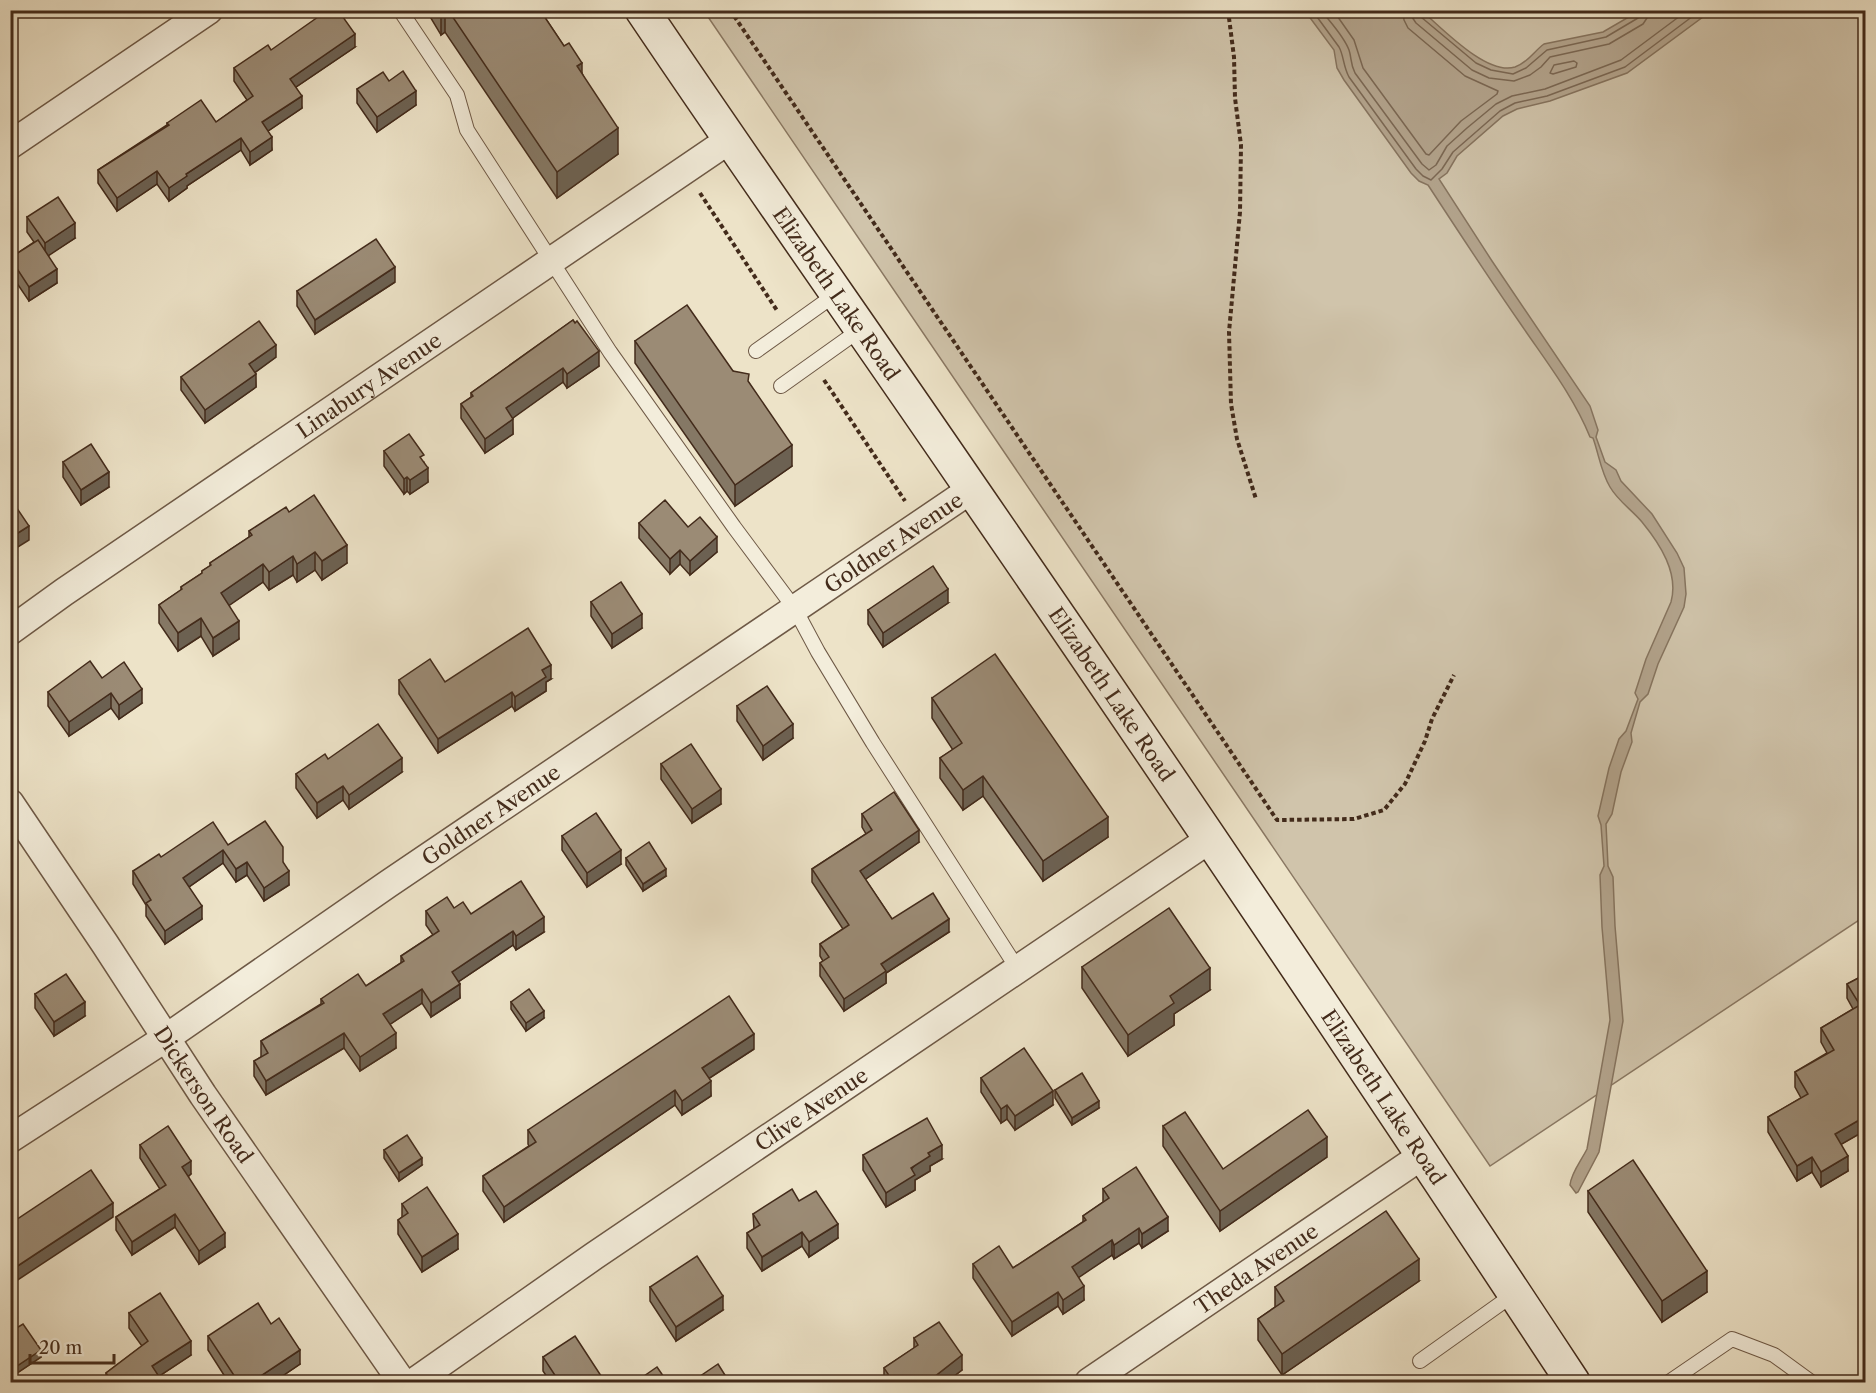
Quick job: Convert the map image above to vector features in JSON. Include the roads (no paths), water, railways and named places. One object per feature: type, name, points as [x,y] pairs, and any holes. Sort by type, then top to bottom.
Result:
[{"type":"main road","name":"Elizabeth Lake Road","points":[[642,10],[1210,839],[1573,1383]]},
{"type":"street","points":[[10,145],[209,10]]},
{"type":"street","name":"Linabury Avenue","points":[[10,631],[74,585],[729,140]]},
{"type":"street","name":"Goldner Avenue","points":[[10,1139],[165,1038],[388,884],[972,489]]},
{"type":"street","name":"Dickerson Road","points":[[10,803],[202,1095],[402,1383]]},
{"type":"street","name":"Clive Avenue","points":[[414,1383],[594,1256],[1210,839]]},
{"type":"street","name":"Theda Avenue","points":[[1089,1383],[1423,1155]]},
{"type":"lane","points":[[400,10],[458,95],[467,130],[610,352],[795,609],[873,743],[1017,968]]},
{"type":"lane","points":[[756,351],[836,294]]},
{"type":"lane","points":[[781,386],[861,329]]},
{"type":"lane","points":[[1420,1361],[1514,1294]]},
{"type":"lane","points":[[1669,1383],[1732,1339],[1774,1355],[1811,1383]]},
{"type":"water","points":[[1305,11],[1422,11],[1466,49],[1491,64],[1504,68],[1520,65],[1544,44],[1603,32],[1639,11],[1711,11],[1627,73],[1550,101],[1517,109],[1503,116],[1457,156],[1447,173],[1439,179],[1590,406],[1598,430],[1596,437],[1605,462],[1616,470],[1621,481],[1652,514],[1684,568],[1686,594],[1684,607],[1658,664],[1648,694],[1640,702],[1631,733],[1632,742],[1621,772],[1612,814],[1606,824],[1608,866],[1613,877],[1623,1021],[1599,1152],[1576,1193],[1570,1185],[1574,1172],[1587,1149],[1610,1020],[1602,927],[1600,875],[1604,866],[1601,825],[1598,816],[1609,768],[1619,739],[1626,731],[1638,699],[1635,693],[1646,659],[1671,602],[1673,591],[1670,570],[1661,549],[1649,531],[1610,487],[1593,438],[1590,437],[1558,378],[1428,185],[1419,181],[1411,173],[1344,80],[1337,68],[1334,50]]}]
